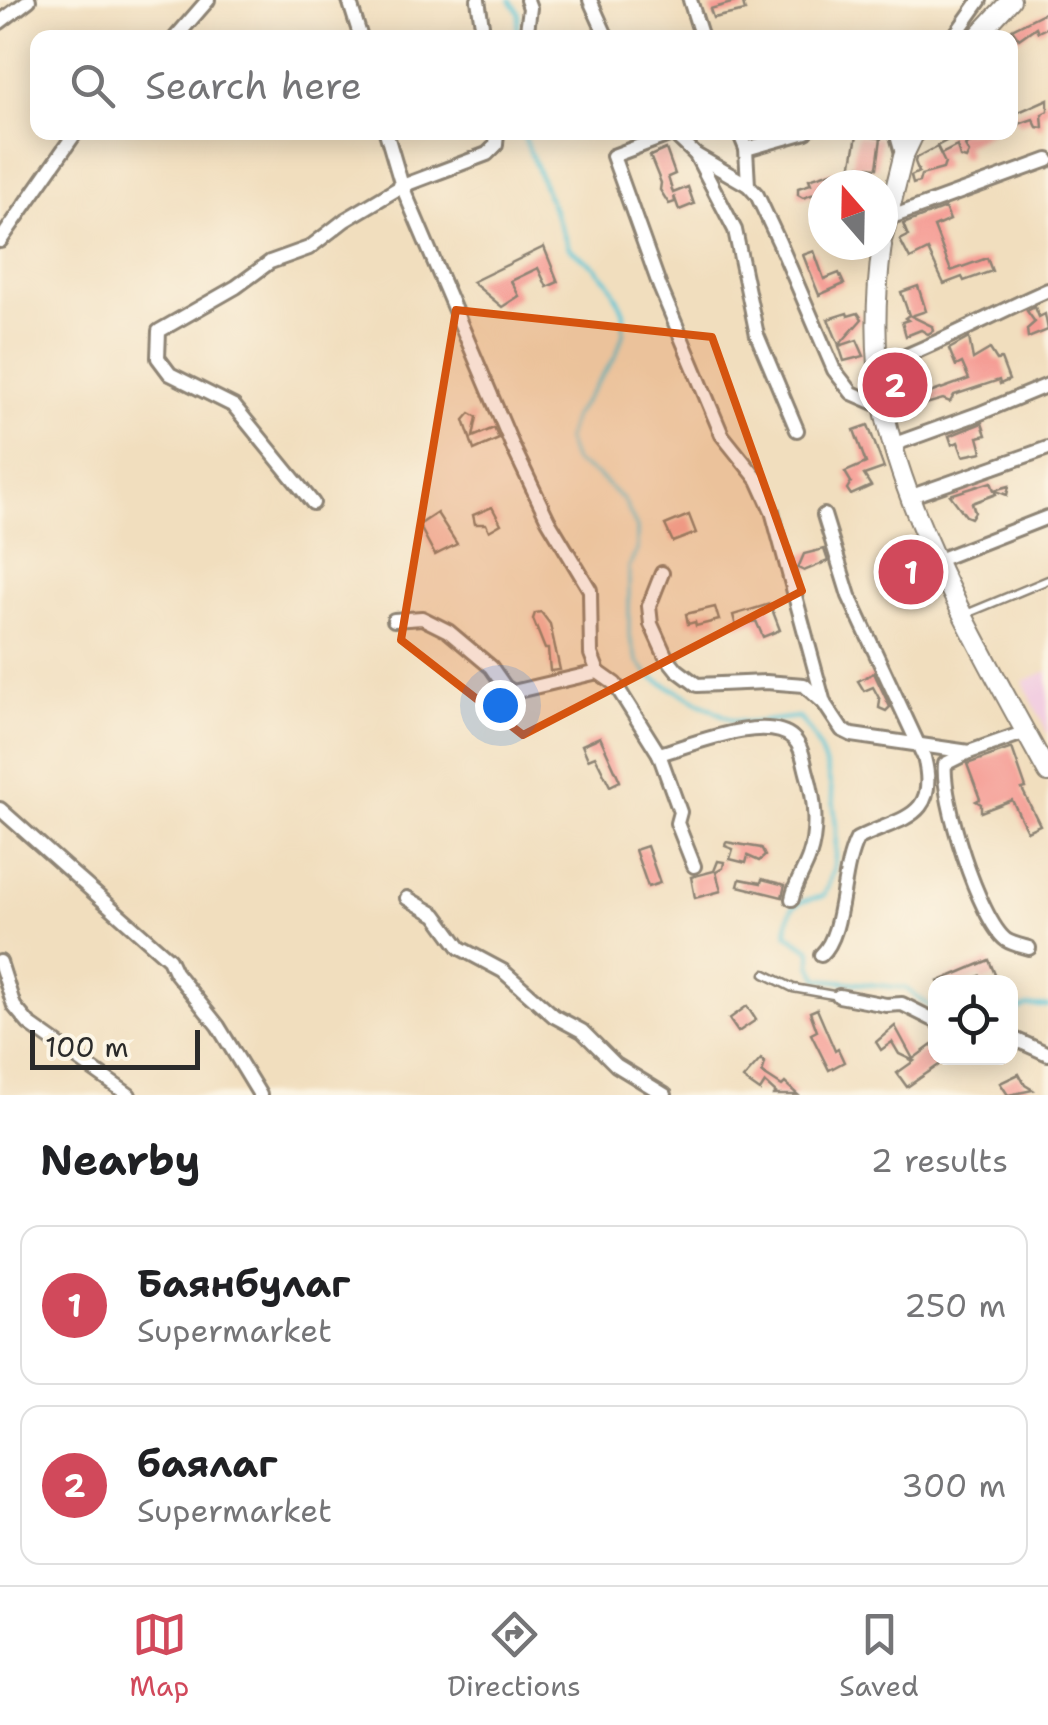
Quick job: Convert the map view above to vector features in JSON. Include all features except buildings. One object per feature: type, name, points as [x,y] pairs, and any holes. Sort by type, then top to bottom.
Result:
[{"type":"street","points":[[0,22],[29,0]]},
{"type":"street","points":[[183,30],[208,0]]},
{"type":"street","points":[[349,0],[358,30]]},
{"type":"street","points":[[478,0],[483,30]]},
{"type":"street","points":[[527,0],[527,30]]},
{"type":"street","points":[[590,0],[603,30]]},
{"type":"street","points":[[690,0],[699,30]]},
{"type":"street","points":[[959,30],[980,0]]},
{"type":"street","points":[[983,30],[1011,0]]},
{"type":"street","points":[[0,241],[70,140]]},
{"type":"street","points":[[388,140],[402,186],[513,447],[548,520],[590,590],[591,654],[598,672],[615,684],[659,754],[680,812],[677,823],[694,866]]},
{"type":"street","points":[[313,504],[234,406],[170,374],[158,358],[160,330],[236,287],[270,262],[310,248],[344,220],[402,186],[487,154],[496,140]]},
{"type":"street","points":[[654,140],[612,156],[660,287],[722,435],[758,480],[772,511],[824,703]]},
{"type":"street","points":[[680,140],[696,156],[748,185],[757,195],[834,370],[852,394],[884,408]]},
{"type":"street","points":[[742,140],[748,185]]},
{"type":"street","points":[[746,149],[778,140]]},
{"type":"street","points":[[898,140],[903,157]]},
{"type":"street","points":[[898,176],[911,140]]},
{"type":"street","points":[[696,156],[735,230],[757,336],[797,430]]},
{"type":"street","points":[[898,222],[1048,160]]},
{"type":"street","points":[[880,260],[876,305],[878,367],[884,408],[912,496],[964,615],[1048,772]]},
{"type":"street","points":[[878,367],[935,346],[1048,290]]},
{"type":"street","points":[[895,444],[1048,384]]},
{"type":"street","points":[[912,496],[1048,448]]},
{"type":"street","points":[[820,955],[830,947],[837,926],[844,880],[857,839],[914,814],[926,799],[929,777],[849,596],[824,515]]},
{"type":"street","points":[[938,560],[1048,517]]},
{"type":"street","points":[[662,573],[648,606],[651,624],[676,670],[696,685],[766,682],[804,686],[824,703],[842,730],[852,735],[969,752]]},
{"type":"street","points":[[394,620],[422,618],[448,631],[492,667],[513,692],[598,672]]},
{"type":"street","points":[[659,754],[726,734],[765,730],[782,731],[792,737],[799,746],[816,799],[810,856],[794,887],[792,900]]},
{"type":"street","points":[[1026,732],[945,764],[944,777],[950,813],[990,916],[1005,939],[1028,948]]},
{"type":"street","points":[[0,809],[169,959],[218,1026],[260,1095]]},
{"type":"street","points":[[407,898],[436,915],[460,948],[503,971],[554,1016],[582,1031],[616,1065],[666,1095]]},
{"type":"street","points":[[0,962],[14,1006],[29,1024],[129,1095]]},
{"type":"street","points":[[839,996],[886,1006],[902,1004],[928,1017]]},
{"type":"street","points":[[1018,1041],[1048,1054]]},
{"type":"lane","points":[[964,615],[1048,580]]},
{"type":"lane","points":[[766,974],[793,988],[839,996]]},
{"type":"highlighted area","points":[[456,310],[712,337],[802,591],[523,735],[401,640]]},
{"type":"shaded area","points":[[1048,671],[1048,735],[1023,681]]},
{"type":"waterway","points":[[510,0],[519,13],[517,30]]},
{"type":"waterway","points":[[525,140],[569,248],[610,284],[624,312],[616,356],[573,417],[566,440],[574,462],[597,475],[624,501],[637,528],[637,550],[629,567],[629,635],[638,662],[651,677],[732,720],[750,723],[798,717],[810,731],[831,787],[836,848],[824,896],[795,906],[789,916],[787,934],[811,950],[811,965],[819,979],[905,988],[928,1005]]},
{"type":"waterway","points":[[1018,1010],[1048,1006]]},
{"type":"place","name":"баялаг","points":[[895,385]]},
{"type":"place","name":"Баянбулаг","points":[[911,572]]}]
